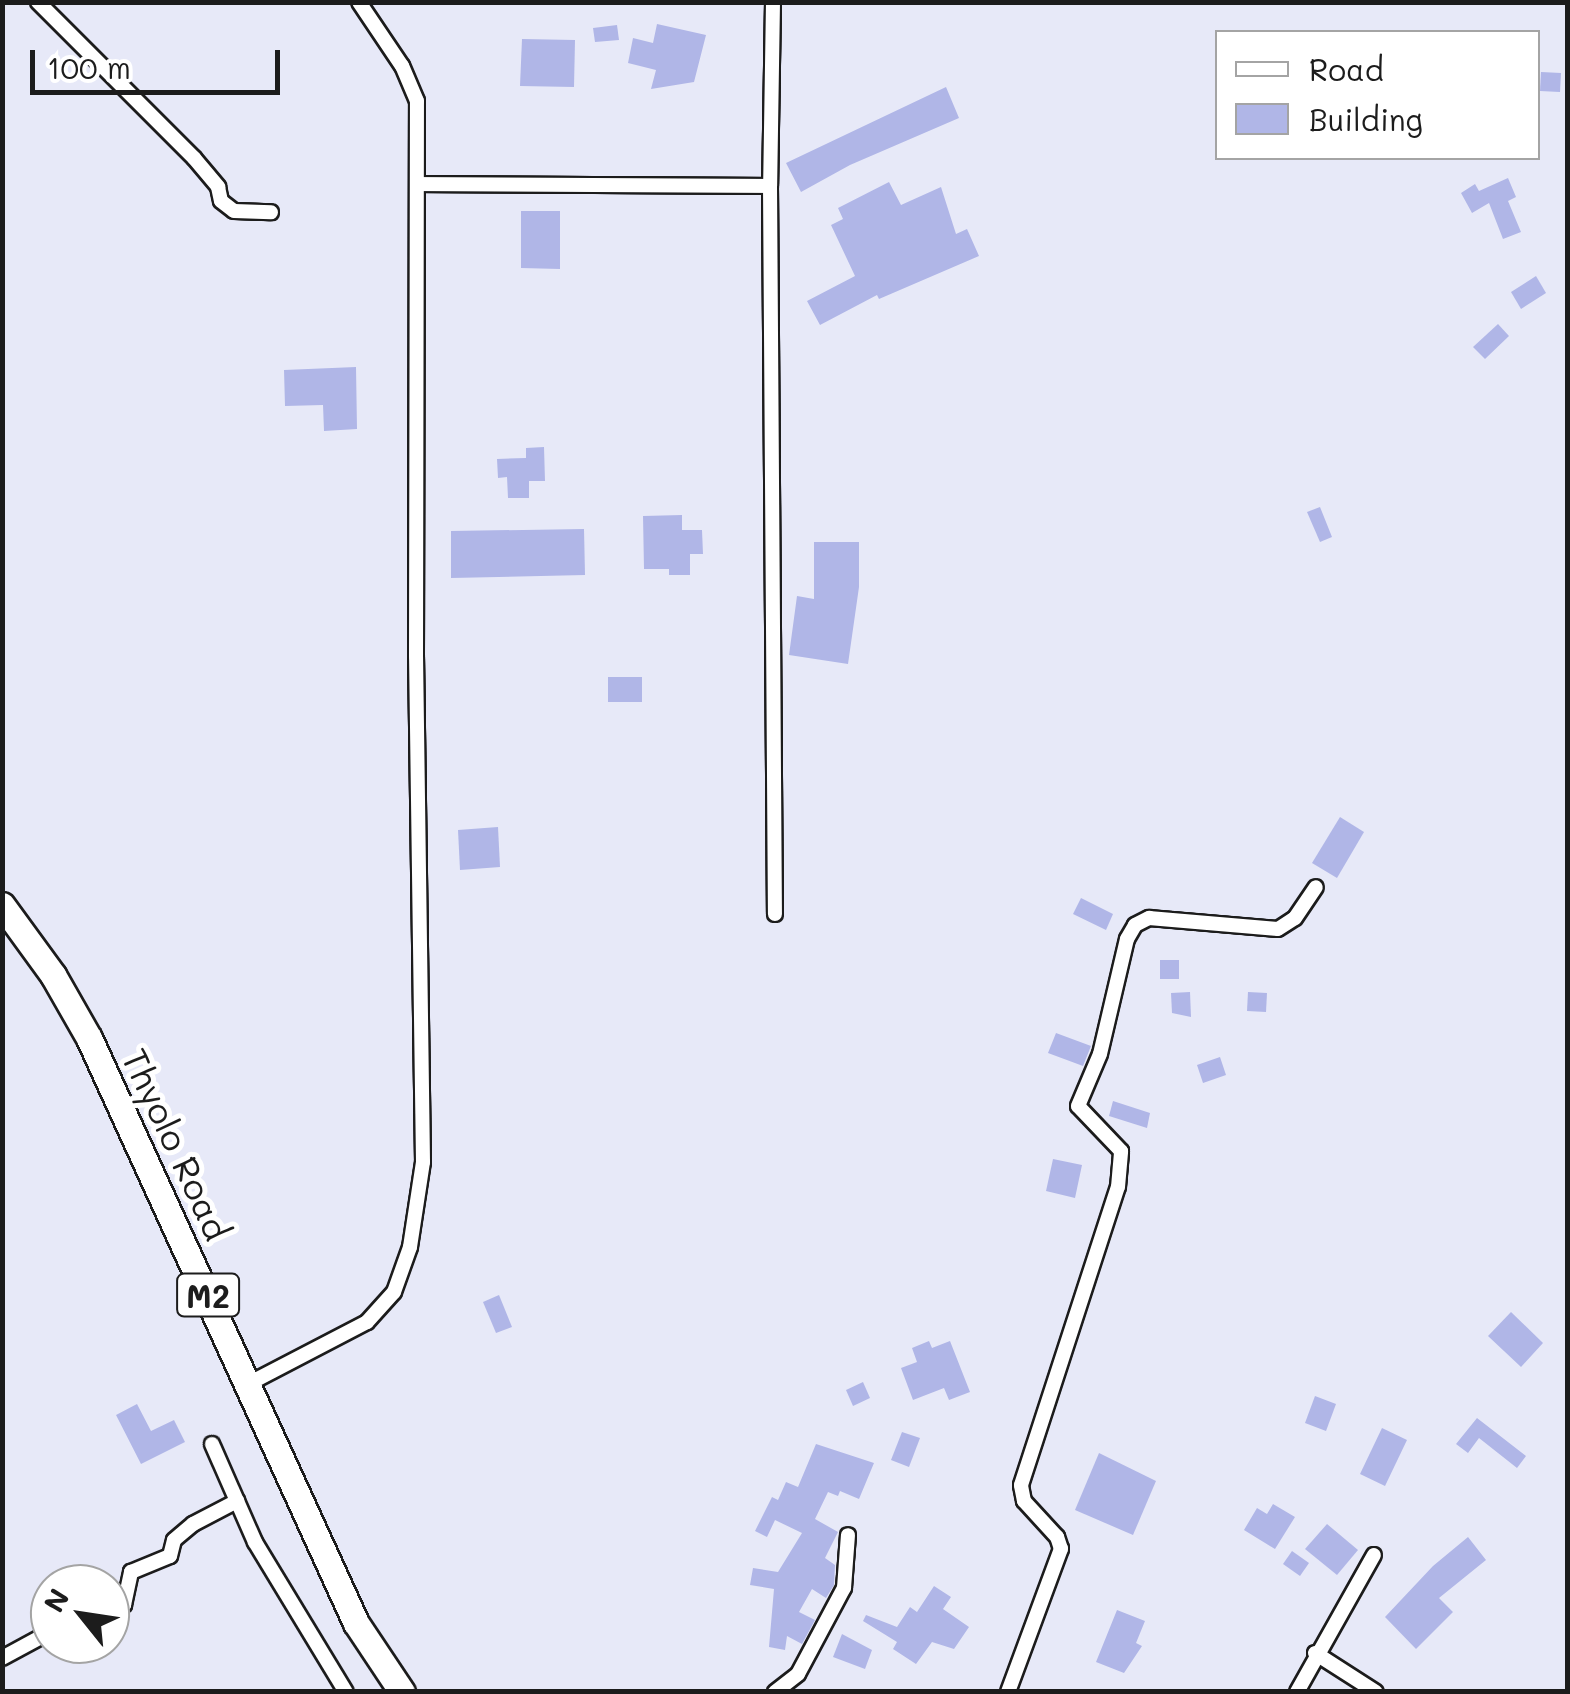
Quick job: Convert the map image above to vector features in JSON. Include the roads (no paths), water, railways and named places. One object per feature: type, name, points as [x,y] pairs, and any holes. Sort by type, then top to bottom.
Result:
[{"type":"highway","name":"Thyolo Road","points":[[2,905],[53,975],[88,1038],[356,1623],[402,1692]]},
{"type":"street","points":[[38,2],[194,158],[218,187],[221,201],[234,210],[271,212]]},
{"type":"street","points":[[248,1384],[367,1322],[381,1309],[394,1292],[407,1259],[424,1162],[416,656],[417,184],[412,86],[358,2]]},
{"type":"street","points":[[774,2],[770,186],[775,914]]},
{"type":"street","points":[[417,184],[770,186]]},
{"type":"street","points":[[1008,1692],[1061,1549],[1057,1538],[1024,1501],[1021,1485],[1118,1186],[1121,1151],[1078,1106],[1100,1054],[1127,939],[1135,925],[1149,918],[1278,928],[1295,918],[1316,887]]},
{"type":"street","points":[[212,1444],[289,1602],[346,1692]]},
{"type":"street","points":[[130,1577],[131,1572],[170,1556],[174,1540],[193,1524],[237,1501]]},
{"type":"street","points":[[774,1692],[798,1674],[844,1588],[848,1535]]},
{"type":"street","points":[[1296,1692],[1374,1555]]},
{"type":"street","points":[[2,1658],[30,1643]]},
{"type":"street","points":[[1315,1653],[1376,1692]]}]
